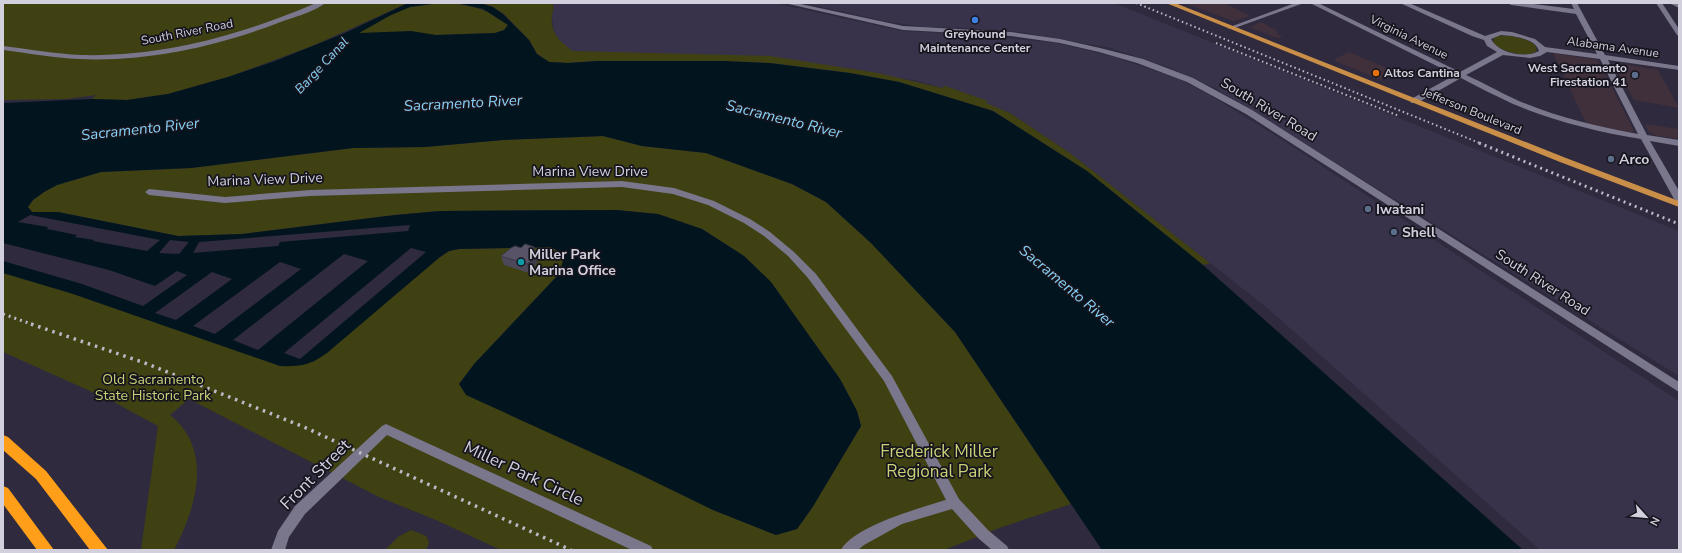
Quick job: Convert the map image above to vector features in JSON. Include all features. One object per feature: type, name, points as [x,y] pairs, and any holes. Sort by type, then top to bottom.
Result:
[{"type":"highway","points":[[3,441],[41,475],[100,550]]},
{"type":"highway","points":[[3,492],[46,550]]},
{"type":"main road","name":"Jefferson Boulevard","points":[[1169,3],[1414,101],[1679,204]]},
{"type":"street","name":"South River Road","points":[[3,48],[90,57],[157,53],[201,45],[247,33],[322,3]]},
{"type":"street","name":"South River Road","points":[[787,3],[903,28],[969,31],[1060,41],[1140,61],[1190,80],[1249,112],[1679,388]]},
{"type":"street","points":[[1230,28],[1301,3]]},
{"type":"street","name":"Virginia Avenue","points":[[1313,3],[1516,102],[1549,115],[1600,130],[1679,143]]},
{"type":"street","points":[[1403,3],[1474,35],[1487,39],[1490,45],[1502,52],[1528,57],[1540,55],[1543,49],[1535,42],[1514,35],[1494,34],[1487,39]]},
{"type":"street","points":[[1511,3],[1579,12]]},
{"type":"street","points":[[1574,3],[1679,199]]},
{"type":"street","points":[[1659,3],[1679,34]]},
{"type":"street","points":[[1672,3],[1679,6]]},
{"type":"street","name":"Alabama Avenue","points":[[1543,49],[1679,68]]},
{"type":"street","points":[[1414,101],[1502,52]]},
{"type":"street","name":"Marina View Drive","points":[[149,192],[225,200],[310,193],[622,184],[674,190],[704,200],[741,218],[767,234],[791,254],[812,276],[888,379],[954,503],[983,534],[1002,550]]},
{"type":"street","name":"Front Street","points":[[278,550],[283,535],[300,510],[386,429]]},
{"type":"street","name":"Miller Park Circle","points":[[386,429],[646,550]]},
{"type":"street","points":[[848,550],[860,541],[898,520],[954,503]]},
{"type":"shaded area","points":[[553,3],[774,3],[902,31],[968,34],[1056,43],[1112,56],[1179,79],[1210,95],[1278,137],[1679,401],[1679,550],[1540,550],[1266,307],[1070,153],[1010,113],[942,88],[915,80],[651,54],[573,51],[558,41],[554,32],[552,17],[554,8]]},
{"type":"shaded area","points":[[803,3],[1114,3],[1679,231],[1679,376],[1215,88],[1165,66],[1110,48],[1020,32],[923,27],[889,22]]},
{"type":"shaded area","points":[[1185,3],[1224,3],[1251,16],[1233,21]]},
{"type":"shaded area","points":[[1261,22],[1279,32],[1276,34],[1283,36],[1278,38],[1251,28],[1252,26]]},
{"type":"shaded area","points":[[1349,52],[1394,71],[1381,80],[1333,60]]},
{"type":"shaded area","points":[[1553,53],[1598,60],[1634,131],[1629,133],[1586,123]]},
{"type":"shaded area","points":[[1618,63],[1658,70],[1679,108],[1634,100],[1614,65]]},
{"type":"shaded area","points":[[1645,124],[1679,129],[1679,139],[1654,135],[1649,132]]},
{"type":"green space","points":[[3,3],[408,3],[312,46],[228,77],[168,94],[127,100],[92,99],[96,95],[66,99],[3,100]]},
{"type":"green space","points":[[439,3],[467,5],[492,14],[508,25],[504,30],[495,33],[436,35],[358,33],[391,15],[410,7]]},
{"type":"green space","points":[[480,3],[553,3],[552,22],[554,32],[564,44],[573,51],[770,56],[878,73],[942,88],[945,86],[988,101],[986,103],[1010,113],[1070,153],[1210,263],[1203,265],[1087,171],[993,111],[899,82],[850,73],[770,63],[724,61],[549,62],[537,54],[529,40],[504,14],[493,7]]},
{"type":"green space","points":[[1498,36],[1513,36],[1522,38],[1535,45],[1537,51],[1526,54],[1508,52],[1493,43],[1494,38]]},
{"type":"green space","points":[[1439,95],[1472,112],[1470,113],[1439,101],[1436,97]]},
{"type":"green space","name":"Frederick Miller Regional Park","points":[[603,136],[642,146],[706,153],[792,184],[826,202],[871,243],[955,332],[1071,504],[1002,527],[944,550],[501,550],[436,520],[379,497],[189,399],[170,415],[184,429],[192,445],[196,462],[197,480],[189,516],[174,550],[141,550],[158,426],[110,400],[3,352],[3,273],[313,362],[449,251],[459,249],[551,247],[560,252],[563,261],[559,274],[475,363],[459,384],[713,510],[776,535],[797,529],[812,508],[861,426],[857,411],[840,379],[771,282],[744,256],[702,229],[658,214],[616,210],[440,211],[395,215],[242,234],[178,236],[58,212],[32,212],[28,207],[33,200],[57,185],[101,172],[191,168],[353,148],[425,147],[503,140]]},
{"type":"green space","points":[[411,530],[426,536],[429,542],[426,550],[385,550],[398,537]]},
{"type":"water","points":[[408,3],[439,3],[410,7],[391,15],[359,33],[411,31],[436,35],[495,33],[504,30],[508,25],[483,9],[456,3],[480,3],[493,7],[503,14],[529,40],[537,54],[549,62],[724,61],[770,63],[850,73],[899,82],[993,111],[1087,171],[1203,265],[1523,550],[1102,550],[955,332],[871,243],[826,202],[792,184],[706,153],[642,146],[603,136],[503,140],[425,147],[353,148],[191,168],[101,172],[57,185],[33,200],[28,207],[32,212],[58,212],[178,236],[242,234],[395,215],[440,211],[616,210],[658,214],[702,229],[744,256],[771,282],[840,379],[857,411],[861,426],[812,508],[797,529],[776,535],[713,510],[641,475],[466,395],[459,384],[475,363],[559,274],[563,261],[560,252],[551,247],[459,249],[449,251],[327,353],[310,363],[294,366],[280,366],[73,294],[3,273],[3,103],[92,99],[127,100],[168,94],[228,77],[275,61],[345,33]]},
{"type":"pier","points":[[30,215],[160,240],[147,251],[75,237],[77,235],[47,229],[48,227],[18,222]]},
{"type":"pier","points":[[410,225],[408,231],[280,242],[278,246],[193,253],[199,242]]},
{"type":"pier","points":[[170,240],[189,242],[179,254],[159,253]]},
{"type":"pier","points":[[3,243],[109,270],[155,286],[177,271],[187,275],[143,306],[82,284],[3,261]]},
{"type":"pier","points":[[411,248],[426,252],[300,359],[284,353]]},
{"type":"pier","points":[[344,254],[368,261],[258,350],[233,340]]},
{"type":"pier","points":[[280,262],[301,269],[215,334],[193,326]]},
{"type":"pier","points":[[212,272],[232,279],[176,320],[155,313]]},
{"type":"building","points":[[525,244],[534,247],[531,251],[535,252],[531,258],[533,259],[527,264],[501,256],[515,246],[521,248]]},
{"type":"railway","points":[[1136,3],[1482,144]]},
{"type":"railway","points":[[1216,43],[1399,116]]},
{"type":"railway","points":[[1479,143],[1679,224]]},
{"type":"railway","points":[[3,314],[34,325]]},
{"type":"railway","points":[[31,324],[145,363],[304,427],[571,550]]},
{"type":"place","name":"Greyhound Maintenance Center","points":[[975,20]]},
{"type":"place","name":"Altos Cantina","points":[[1376,73]]},
{"type":"place","name":"West Sacramento Firestation 41","points":[[1635,75]]},
{"type":"place","name":"Arco","points":[[1611,159]]},
{"type":"place","name":"Iwatani","points":[[1368,209]]},
{"type":"place","name":"Shell","points":[[1394,232]]},
{"type":"place","name":"Miller Park Marina Office","points":[[521,262]]},
{"type":"water label","name":"Barge Canal","points":[[321,65]]},
{"type":"water label","name":"Sacramento River","points":[[463,103]]},
{"type":"water label","name":"Sacramento River","points":[[784,119]]},
{"type":"water label","name":"Sacramento River","points":[[140,129]]},
{"type":"water label","name":"Sacramento River","points":[[1067,286]]},
{"type":"park label","name":"Old Sacramento State Historic Park","points":[[153,388]]}]
